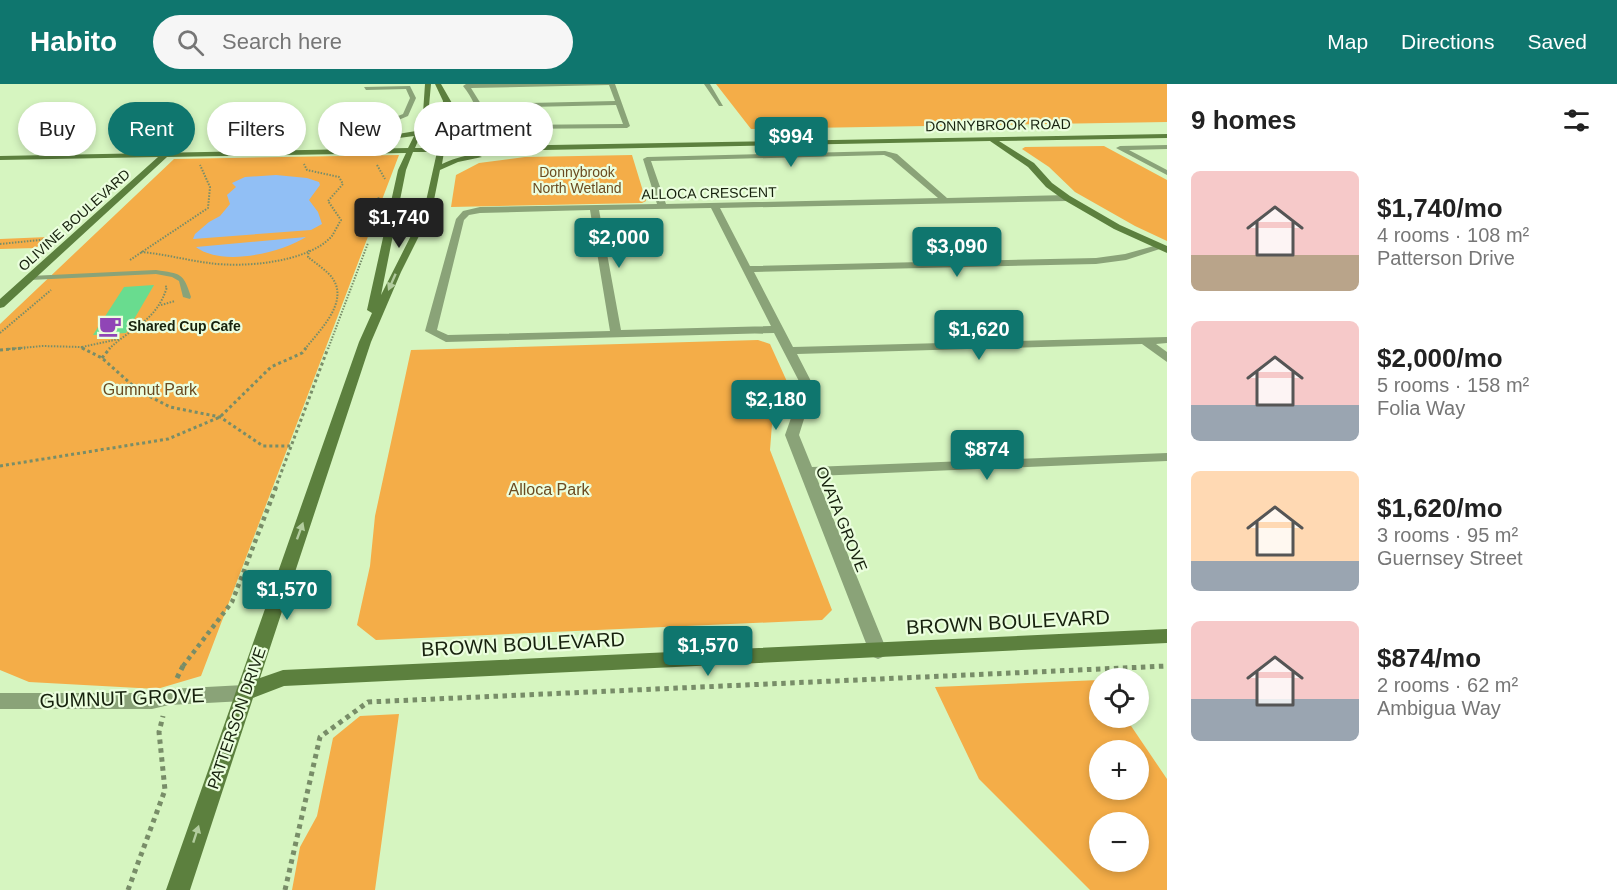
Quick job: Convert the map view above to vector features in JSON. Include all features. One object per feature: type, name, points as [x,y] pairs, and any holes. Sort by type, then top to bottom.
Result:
[{"type":"street","name":"PATTERSON DRIVE","points":[[428,84],[428,102]]},
{"type":"street","points":[[438,84],[446,101]]},
{"type":"street","points":[[477,102],[475,95],[466,86],[607,84]]},
{"type":"street","points":[[553,126],[627,126],[612,84]]},
{"type":"street","points":[[707,84],[721,105]]},
{"type":"street","points":[[371,86],[408,87],[413,98],[406,115],[402,117]]},
{"type":"street","points":[[553,104],[619,103]]},
{"type":"street","name":"DONNYBROOK ROAD","points":[[553,147],[1167,136]]},
{"type":"street","name":"PATTERSON DRIVE","points":[[365,342],[402,170],[414,139]]},
{"type":"street","name":"DONNYBROOK ROAD","points":[[553,141],[658,139],[829,142]]},
{"type":"street","points":[[991,139],[1031,165],[1049,185],[1067,198],[1117,227],[1164,248]]},
{"type":"street","name":"DONNYBROOK ROAD","points":[[0,157],[161,148],[318,144]]},
{"type":"street","name":"DONNYBROOK ROAD","points":[[402,147],[414,147]]},
{"type":"street","name":"DONNYBROOK ROAD","points":[[402,148],[410,147]]},
{"type":"street","points":[[438,168],[467,158],[558,147]]},
{"type":"street","points":[[1167,147],[1120,148],[1167,173]]},
{"type":"street","name":"DONNYBROOK ROAD","points":[[195,154],[318,152]]},
{"type":"street","points":[[663,208],[647,159],[885,153],[894,156],[946,201]]},
{"type":"street","name":"DONNYBROOK ROAD","points":[[0,157],[108,156]]},
{"type":"street","name":"OLIVINE BOULEVARD","points":[[0,305],[164,156]]},
{"type":"street","points":[[392,156],[402,170]]},
{"type":"street","name":"PATTERSON DRIVE","points":[[178,890],[365,342],[396,272],[428,210],[440,156]]},
{"type":"street","name":"ALLOCA CRESCENT","points":[[778,329],[446,339],[431,331],[460,219],[466,213],[480,210],[715,207],[1067,198]]},
{"type":"street","name":"OVATA GROVE","points":[[715,207],[808,387],[806,404],[795,420],[792,435],[878,651]]},
{"type":"street","points":[[594,209],[616,334]]},
{"type":"street","points":[[748,269],[1096,261],[1164,248]]},
{"type":"street","points":[[789,351],[1167,340]]},
{"type":"street","points":[[1145,341],[1167,358]]},
{"type":"street","points":[[805,472],[1167,457]]},
{"type":"street","name":"BROWN BOULEVARD","points":[[244,693],[284,678],[1167,636]]},
{"type":"street","name":"GUMNUT GROVE","points":[[0,701],[152,701],[169,697],[244,693]]},
{"type":"lane","points":[[30,278],[156,272],[174,275],[182,280],[187,297]]},
{"type":"path","points":[[140,252],[159,253],[210,263],[244,265],[309,250],[329,239],[341,220],[328,201],[343,184],[339,177],[307,170],[304,163]]},
{"type":"path","points":[[375,226],[375,206],[386,181],[381,170]]},
{"type":"path","points":[[128,890],[165,790],[159,732],[169,697],[186,658],[232,602],[371,237]]},
{"type":"path","points":[[0,244],[55,238]]},
{"type":"path","points":[[0,466],[168,439],[220,417],[271,367],[302,353],[333,313],[338,292],[333,279],[308,257],[309,250]]},
{"type":"path","points":[[102,358],[108,349],[146,321],[160,305],[167,287],[156,282]]},
{"type":"path","points":[[0,350],[43,346],[81,347],[122,338]]},
{"type":"path","points":[[81,347],[102,358],[139,391],[170,407],[220,417],[263,446],[291,446]]},
{"type":"path","points":[[285,890],[320,737],[369,702],[1167,666]]},
{"type":"green space","points":[[716,84],[1167,84],[1167,122],[751,129]]},
{"type":"green space","points":[[1104,146],[1167,180],[1167,241],[1135,226],[1075,192],[1049,167],[1022,149],[1025,147]]},
{"type":"green space","name":"Donnybrook North Wetland","points":[[632,155],[646,201],[642,203],[451,207],[456,175],[479,163],[525,157]]},
{"type":"green space","name":"Gumnut Park","points":[[399,156],[201,676],[157,689],[29,682],[0,670],[0,324],[174,159]]},
{"type":"green space","points":[[48,237],[36,248],[0,249],[0,239]]},
{"type":"green space","name":"Alloca Park","points":[[758,340],[770,344],[789,386],[786,403],[772,424],[770,450],[832,610],[822,620],[376,640],[357,625],[370,566],[375,516],[411,350]]},
{"type":"green space","points":[[1089,680],[1089,728],[1132,728],[1141,740],[1089,740],[1089,800],[1149,800],[1149,752],[1167,779],[1167,890],[1090,890],[979,779],[935,687]]},
{"type":"green space","points":[[399,714],[375,890],[292,890],[300,847],[317,816],[333,738],[360,716]]},
{"type":"water","points":[[276,175],[307,178],[319,182],[320,185],[309,200],[318,212],[322,224],[311,230],[193,239],[195,234],[220,216],[230,204],[227,195],[236,187],[232,183],[245,177]]},
{"type":"water","points":[[306,237],[282,248],[251,256],[221,256],[207,253],[196,247]]},
{"type":"building","points":[[154,285],[126,333],[93,335],[124,287]]},
{"type":"place","name":"Shared Cup Cafe","points":[[110,326]]}]
